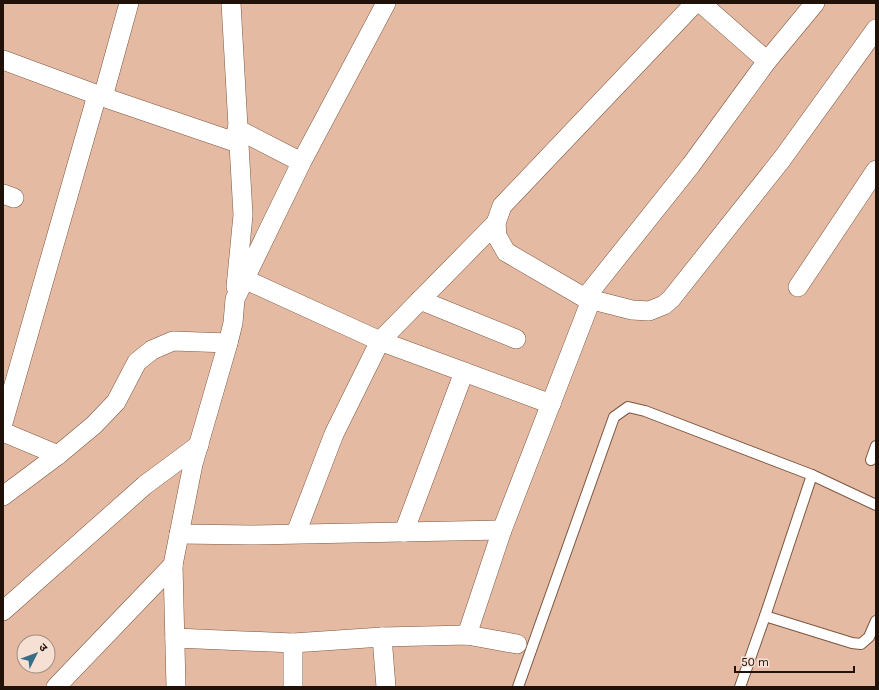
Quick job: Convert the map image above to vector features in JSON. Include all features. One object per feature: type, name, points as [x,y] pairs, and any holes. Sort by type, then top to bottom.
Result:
[{"type":"street","points":[[3,423],[129,3]]},
{"type":"street","points":[[176,687],[173,565],[193,464],[233,323],[234,299],[243,215],[231,3]]},
{"type":"street","points":[[234,299],[301,162],[386,3]]},
{"type":"street","points":[[694,3],[502,206],[496,223],[497,236],[506,252],[588,299],[632,310],[649,311],[664,305],[672,299],[782,160],[876,29]]},
{"type":"street","points":[[701,3],[767,61]]},
{"type":"street","points":[[467,634],[502,530],[551,404],[588,299],[691,165],[767,61],[815,3]]},
{"type":"street","points":[[3,60],[100,96],[238,136],[301,162]]},
{"type":"street","points":[[798,287],[876,170]]},
{"type":"street","points":[[296,533],[334,434],[380,341],[496,223]]},
{"type":"street","points":[[244,279],[380,341],[551,404]]},
{"type":"street","points":[[420,300],[516,338]]},
{"type":"street","points":[[3,496],[58,455],[94,425],[116,402],[137,362],[152,350],[173,341],[228,343]]},
{"type":"street","points":[[404,532],[464,372]]},
{"type":"street","points":[[3,432],[58,455]]},
{"type":"street","points":[[3,611],[144,485],[199,445]]},
{"type":"street","points":[[179,534],[252,535],[502,530]]},
{"type":"street","points":[[56,687],[173,565]]},
{"type":"street","points":[[175,638],[293,643],[382,637],[467,634],[517,644]]},
{"type":"street","points":[[382,637],[386,687]]},
{"type":"street","points":[[293,643],[294,687]]},
{"type":"lane","points":[[518,687],[614,417],[628,407],[645,411],[812,475],[876,505]]},
{"type":"lane","points":[[870,460],[876,446]]},
{"type":"lane","points":[[740,687],[766,616],[812,475]]},
{"type":"lane","points":[[766,616],[862,644],[870,636],[876,621]]}]
